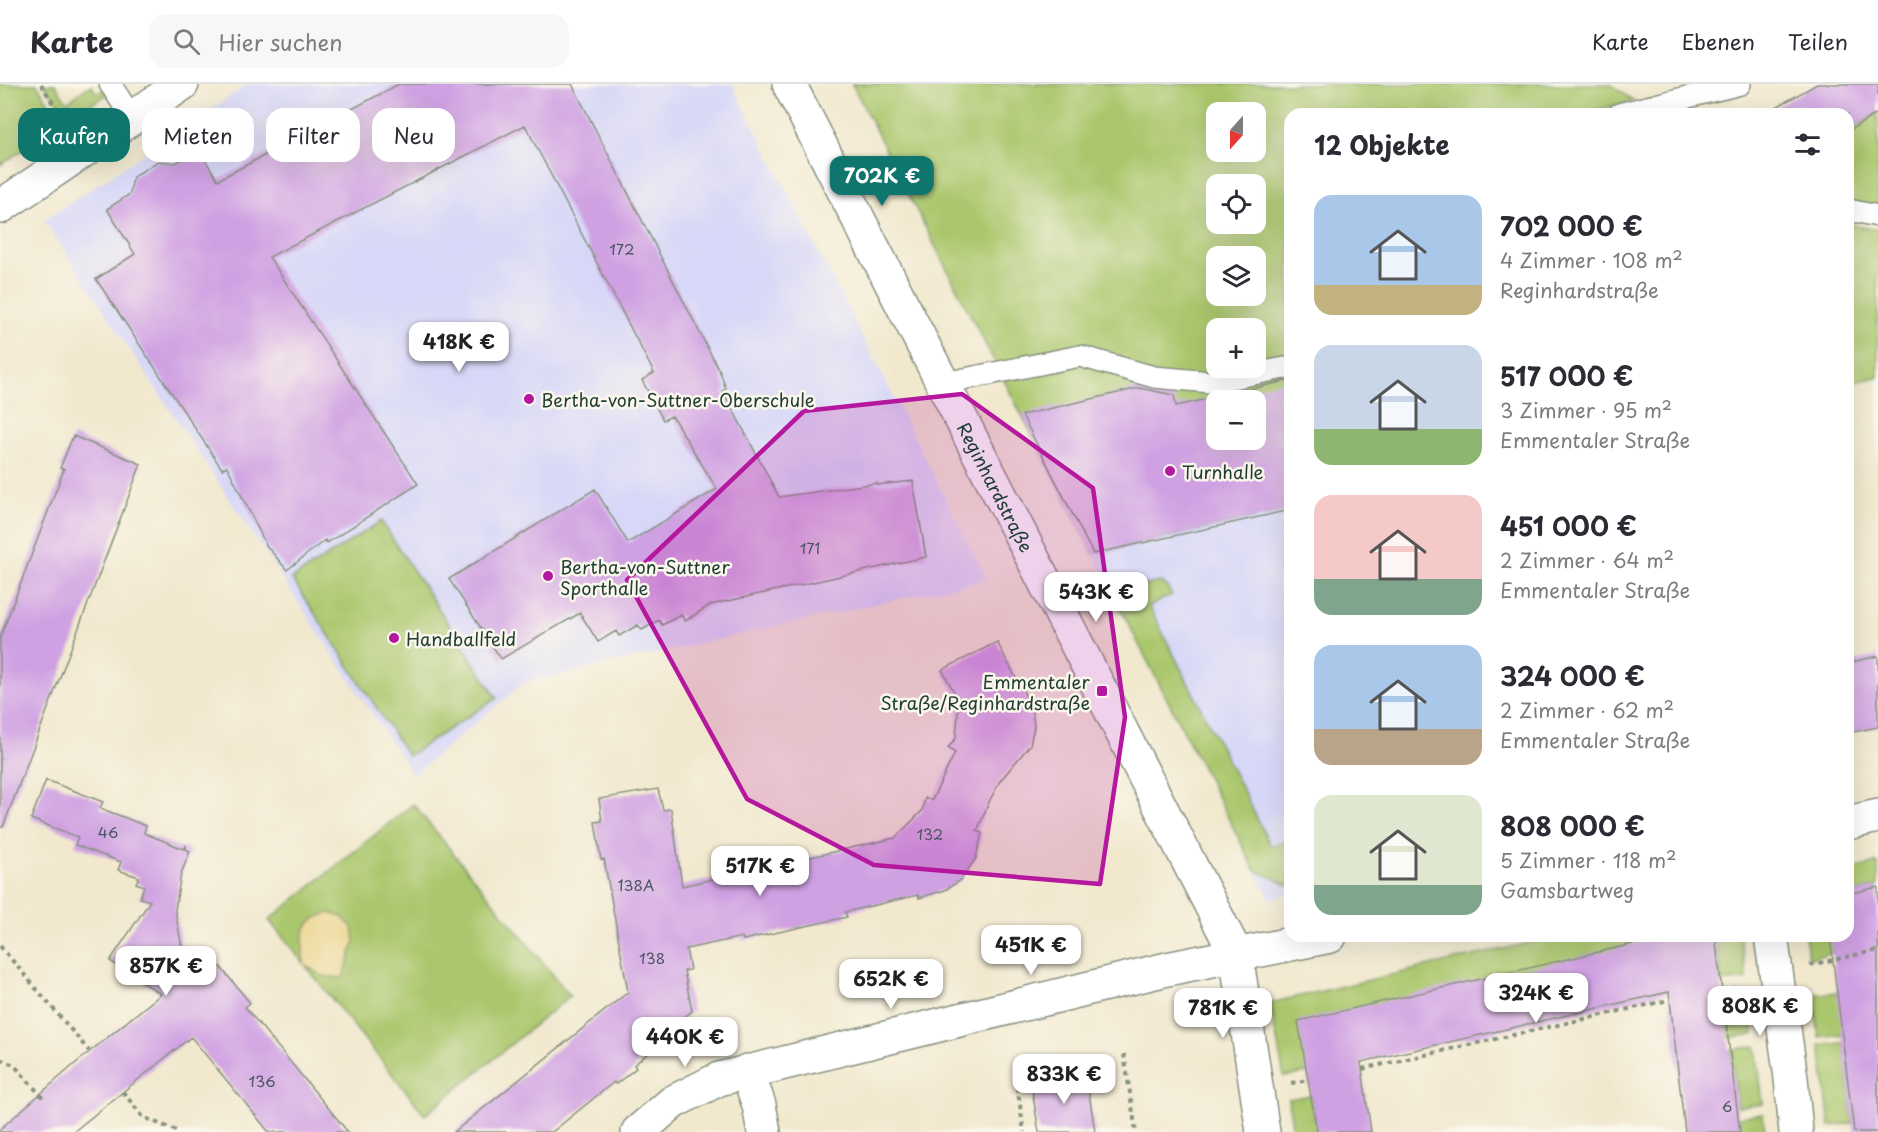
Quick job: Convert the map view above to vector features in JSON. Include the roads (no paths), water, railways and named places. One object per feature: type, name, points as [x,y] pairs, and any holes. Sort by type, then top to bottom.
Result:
[{"type":"street","points":[[0,207],[131,116],[182,84]]},
{"type":"street","name":"Reginhardstraße","points":[[789,84],[1236,954],[1263,1132]]},
{"type":"street","points":[[1854,822],[1878,816]]},
{"type":"street","points":[[638,1132],[674,1102],[719,1079],[1236,954],[1299,942]]},
{"type":"street","points":[[1772,942],[1791,1078],[1796,1132]]},
{"type":"street","points":[[747,1071],[759,1104],[764,1132]]},
{"type":"lane","points":[[110,84],[131,116]]},
{"type":"lane","points":[[1643,108],[1740,84]]},
{"type":"lane","points":[[1854,211],[1878,216]]},
{"type":"lane","points":[[944,383],[1080,356],[1154,377],[1211,382],[1284,368]]},
{"type":"place","name":"Bertha-von-Suttner-Oberschule","points":[[529,399]]},
{"type":"place","name":"Turnhalle","points":[[1170,471]]},
{"type":"place","name":"Bertha-von-Suttner Sporthalle","points":[[548,576]]},
{"type":"place","name":"Handballfeld","points":[[394,638]]},
{"type":"place","name":"Emmentaler Straße/Reginhardstraße","points":[[1102,691]]}]
